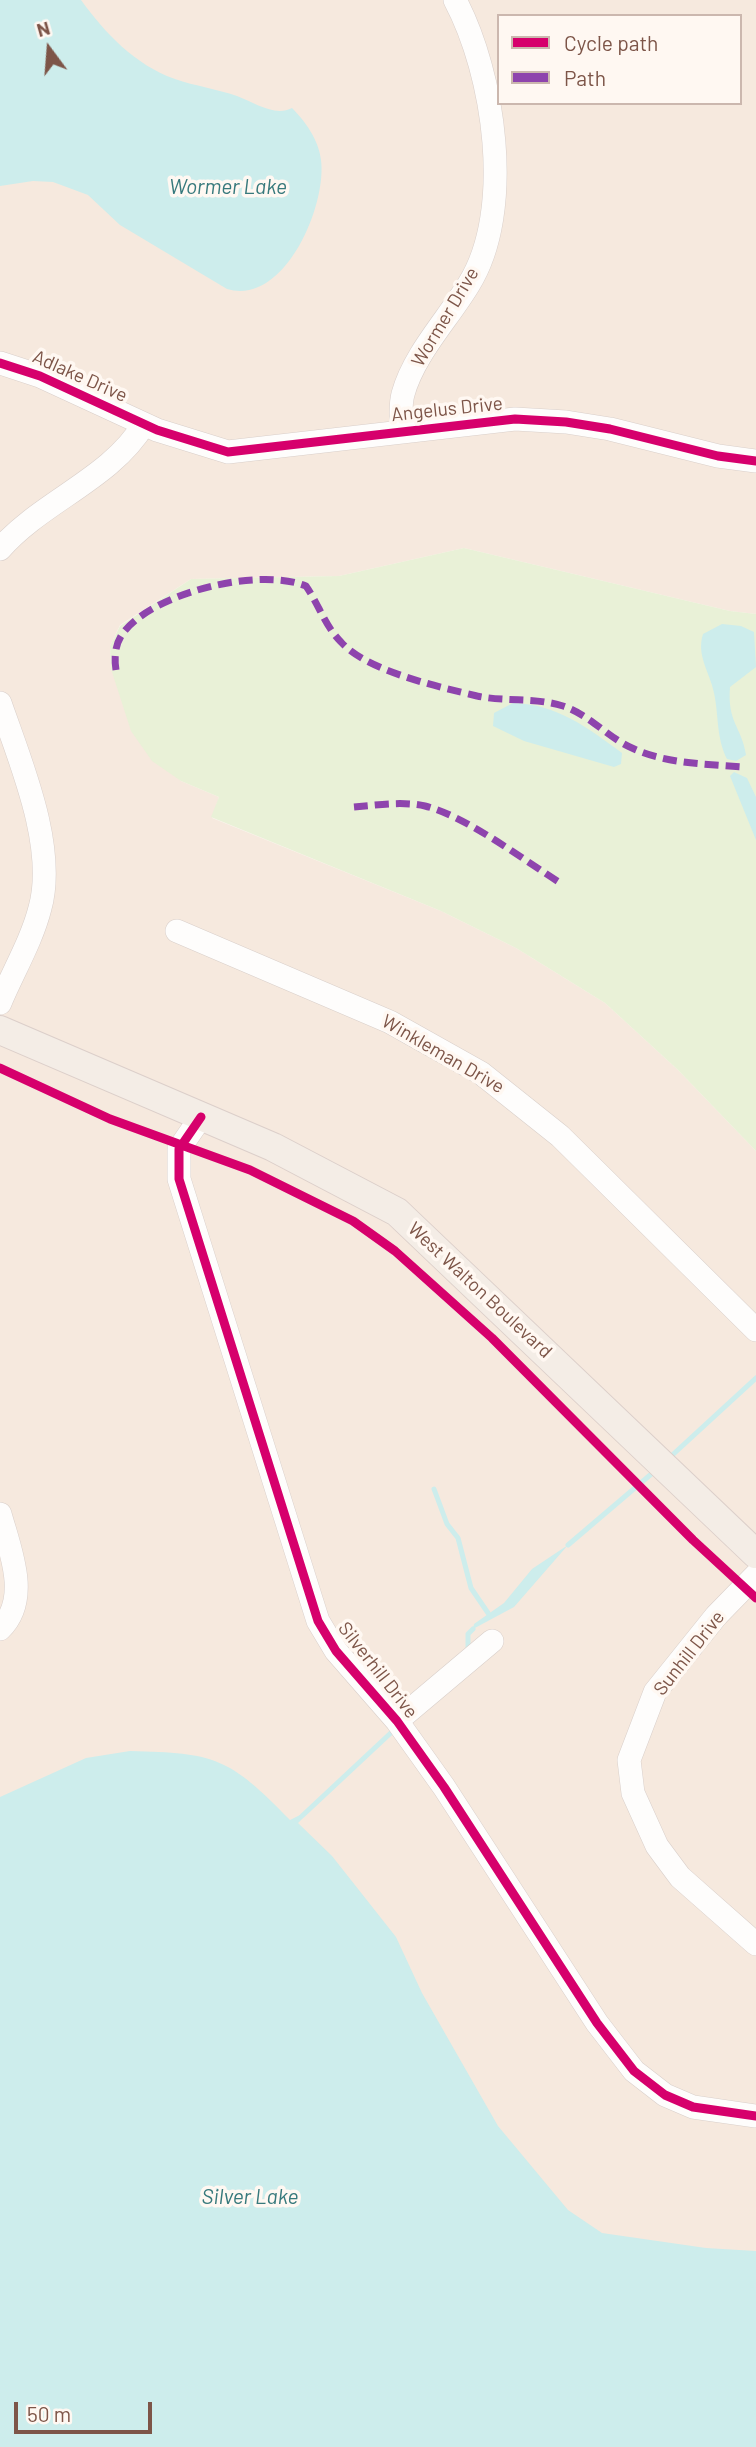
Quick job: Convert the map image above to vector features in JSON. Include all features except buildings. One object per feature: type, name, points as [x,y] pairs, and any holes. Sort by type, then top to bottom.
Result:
[{"type":"main road","name":"West Walton Boulevard","points":[[0,1030],[273,1147],[397,1212],[756,1554]]},
{"type":"street","name":"Wormer Drive","points":[[402,431],[402,395],[430,342],[471,281],[494,210],[494,158],[482,75],[471,30],[455,0]]},
{"type":"street","name":"Adlake Drive","points":[[0,363],[40,376],[144,424]]},
{"type":"street","name":"Angelus Drive","points":[[144,424],[228,452],[515,419],[566,422],[610,429],[718,456],[756,461]]},
{"type":"street","points":[[0,549],[42,510],[126,450],[144,424]]},
{"type":"street","points":[[0,703],[30,793],[44,858],[40,908],[0,1003]]},
{"type":"street","name":"Winkleman Drive","points":[[177,931],[390,1022],[481,1073],[560,1136],[756,1330]]},
{"type":"street","name":"Silverhill Drive","points":[[201,1117],[179,1149],[179,1179],[318,1621],[336,1651],[397,1721],[502,1874],[597,2023],[634,2071],[664,2095],[693,2107],[756,2116]]},
{"type":"street","points":[[0,1514],[16,1578],[16,1597],[10,1619],[0,1629]]},
{"type":"street","name":"Sunhill Drive","points":[[756,1575],[716,1616],[655,1692],[629,1760],[633,1793],[657,1846],[680,1877],[756,1944]]},
{"type":"street","points":[[397,1721],[492,1640]]},
{"type":"shaded area","points":[[0,0],[756,0],[756,614],[730,611],[464,548],[339,576],[191,579],[120,625],[110,646],[111,669],[181,781],[219,797],[212,818],[441,911],[516,948],[605,1003],[678,1070],[756,1151],[756,2447],[0,2323]]},
{"type":"green space","points":[[464,548],[730,611],[756,614],[756,1151],[678,1070],[605,1003],[516,948],[441,911],[211,817],[219,797],[181,781],[152,761],[131,731],[111,669],[110,646],[120,626],[191,579],[339,576]]},
{"type":"water","name":"Wormer Lake","points":[[0,0],[81,0],[122,47],[160,73],[237,96],[272,110],[292,108],[317,145],[321,160],[321,179],[309,225],[284,268],[267,282],[248,290],[227,289],[120,225],[88,195],[53,182],[33,181],[0,186]]},
{"type":"water","points":[[722,624],[741,626],[754,632],[756,667],[730,687],[731,709],[746,755],[736,761],[727,759],[723,751],[714,693],[701,650],[703,634]]},
{"type":"water","points":[[513,703],[544,708],[571,719],[622,753],[621,764],[614,767],[524,741],[493,726],[494,713]]},
{"type":"water","points":[[734,772],[747,778],[756,797],[756,840],[730,776]]},
{"type":"water","points":[[568,1545],[514,1607],[473,1629],[474,1624],[504,1603],[532,1569]]},
{"type":"water","name":"Silver Lake","points":[[130,1751],[182,1754],[219,1763],[251,1783],[290,1820],[300,1815],[303,1818],[298,1823],[332,1856],[396,1937],[422,1993],[498,2126],[568,2210],[602,2233],[706,2248],[756,2251],[756,2447],[0,2447],[0,1797],[86,1758]]},
{"type":"waterway","points":[[668,1459],[756,1378]]},
{"type":"waterway","points":[[568,1545],[656,1470]]},
{"type":"waterway","points":[[434,1489],[447,1524],[458,1538],[471,1588],[488,1613]]},
{"type":"waterway","points":[[468,1651],[468,1634],[473,1629]]},
{"type":"waterway","points":[[302,1816],[395,1729]]},
{"type":"marked path","points":[[116,670],[116,651],[123,633],[138,618],[158,606],[208,587],[236,582],[286,581],[306,586],[331,629],[353,652],[404,677],[477,696],[541,701],[563,706],[582,715],[623,743],[645,753],[687,762],[744,767]]},
{"type":"marked path","points":[[354,807],[407,804],[441,811],[477,829],[562,884]]},
{"type":"cycle path","points":[[0,363],[40,376],[157,430],[228,452],[515,419],[566,422],[610,429],[718,456],[756,461]]},
{"type":"cycle path","points":[[0,1068],[110,1119],[250,1170],[353,1221],[395,1251],[492,1338],[693,1540],[756,1598]]},
{"type":"cycle path","points":[[201,1117],[179,1149],[179,1179],[318,1621],[336,1651],[397,1721],[444,1787],[597,2023],[634,2071],[665,2095],[693,2107],[756,2116]]}]
